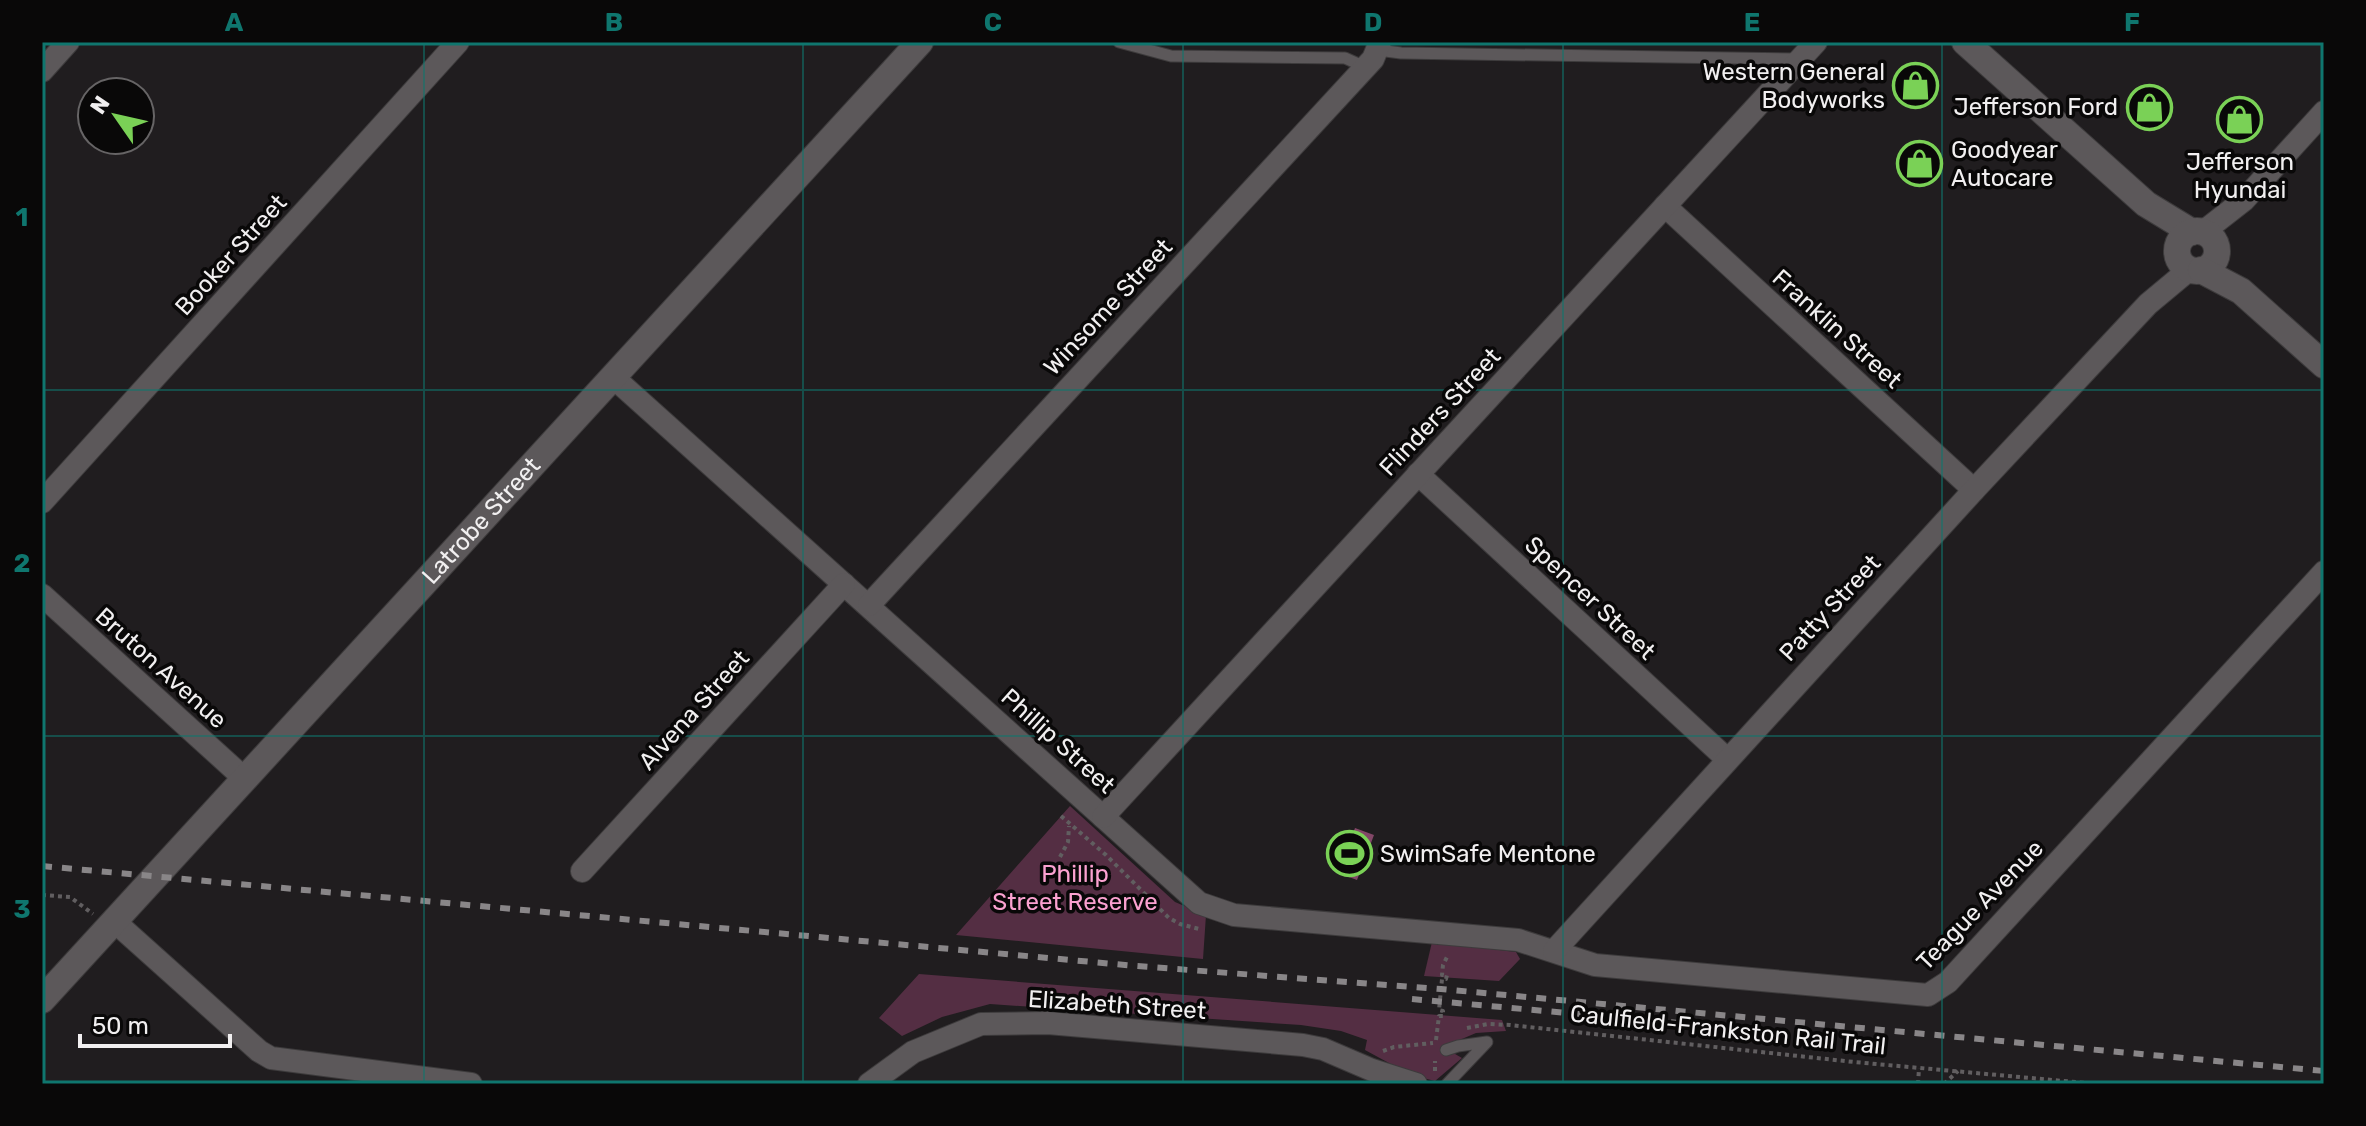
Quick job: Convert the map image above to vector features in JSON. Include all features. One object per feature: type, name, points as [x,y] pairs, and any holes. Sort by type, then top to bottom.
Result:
[{"type":"street","points":[[42,71],[68,42]]},
{"type":"street","name":"Booker Street","points":[[42,502],[458,42]]},
{"type":"street","name":"Latrobe Street","points":[[42,1000],[920,42]]},
{"type":"street","name":"Flinders Street","points":[[1103,817],[1816,42]]},
{"type":"street","points":[[1965,42],[2324,365]]},
{"type":"street","name":"Winsome Street","points":[[869,605],[1375,53]]},
{"type":"street","name":"Patty Street","points":[[1554,951],[2324,112]]},
{"type":"street","name":"Franklin Street","points":[[1665,206],[1974,490]]},
{"type":"street","name":"Phillip Street","points":[[614,378],[1199,903],[1234,915],[1518,940],[1554,951]]},
{"type":"street","name":"Spencer Street","points":[[1418,474],[1727,759]]},
{"type":"street","name":"Teague Avenue","points":[[1554,951],[1595,965],[1928,995],[1948,982],[2324,572]]},
{"type":"street","name":"Alvena Street","points":[[582,871],[844,584]]},
{"type":"street","name":"Bruton Avenue","points":[[42,595],[245,779]]},
{"type":"street","points":[[114,921],[259,1051],[271,1058],[471,1084]]},
{"type":"street","name":"Elizabeth Street","points":[[869,1084],[913,1052],[981,1024],[1048,1023],[1295,1044],[1323,1049],[1379,1077],[1416,1084]]},
{"type":"lane","points":[[1119,42],[1171,56],[1345,58],[1401,53],[1800,59]]},
{"type":"lane","points":[[1441,1046],[1487,1042],[1447,1084]]},
{"type":"path","points":[[1061,816],[1106,855],[1169,918],[1199,929]]},
{"type":"path","points":[[1060,857],[1068,842],[1069,824]]},
{"type":"path","points":[[42,895],[70,897],[99,919],[114,921]]},
{"type":"path","points":[[1441,1046],[1439,1016],[1443,1016],[1443,1011],[1439,1010],[1442,979],[1446,979],[1447,975],[1442,975],[1443,965],[1451,949],[1453,934]]},
{"type":"path","name":"Caulfield-Frankston Rail Trail","points":[[1457,1031],[1480,1024],[1510,1025],[2097,1084]]},
{"type":"path","points":[[1441,1046],[1447,1036]]},
{"type":"path","points":[[1379,1077],[1380,1053],[1386,1049],[1441,1046]]},
{"type":"path","points":[[1918,1084],[1919,1068]]},
{"type":"path","points":[[1944,1084],[1958,1071]]},
{"type":"green space","name":"Phillip Street Reserve","points":[[1070,806],[1175,902],[1206,915],[1203,959],[956,935]]},
{"type":"green space","points":[[1432,942],[1516,952],[1520,959],[1499,981],[1424,976]]},
{"type":"green space","points":[[919,974],[1502,1020],[1506,1031],[1476,1033],[1443,1047],[1462,1058],[1435,1081],[1411,1075],[1365,1050],[1367,1040],[1341,1031],[1301,1025],[990,1004],[942,1017],[902,1036],[879,1018]]},
{"type":"shaded area","points":[[1355,828],[1374,835],[1357,880],[1338,873]]},
{"type":"railway","points":[[42,866],[1136,966],[1441,989],[2324,1071]]},
{"type":"railway","points":[[1412,999],[1734,1028]]},
{"type":"place","name":"Western General Bodyworks","points":[[1916,86]]},
{"type":"place","name":"Jefferson Ford","points":[[2149,107]]},
{"type":"place","name":"Jefferson Hyundai","points":[[2240,120]]},
{"type":"place","name":"Goodyear Autocare","points":[[1920,164]]},
{"type":"place","name":"SwimSafe Mentone","points":[[1349,854]]}]
